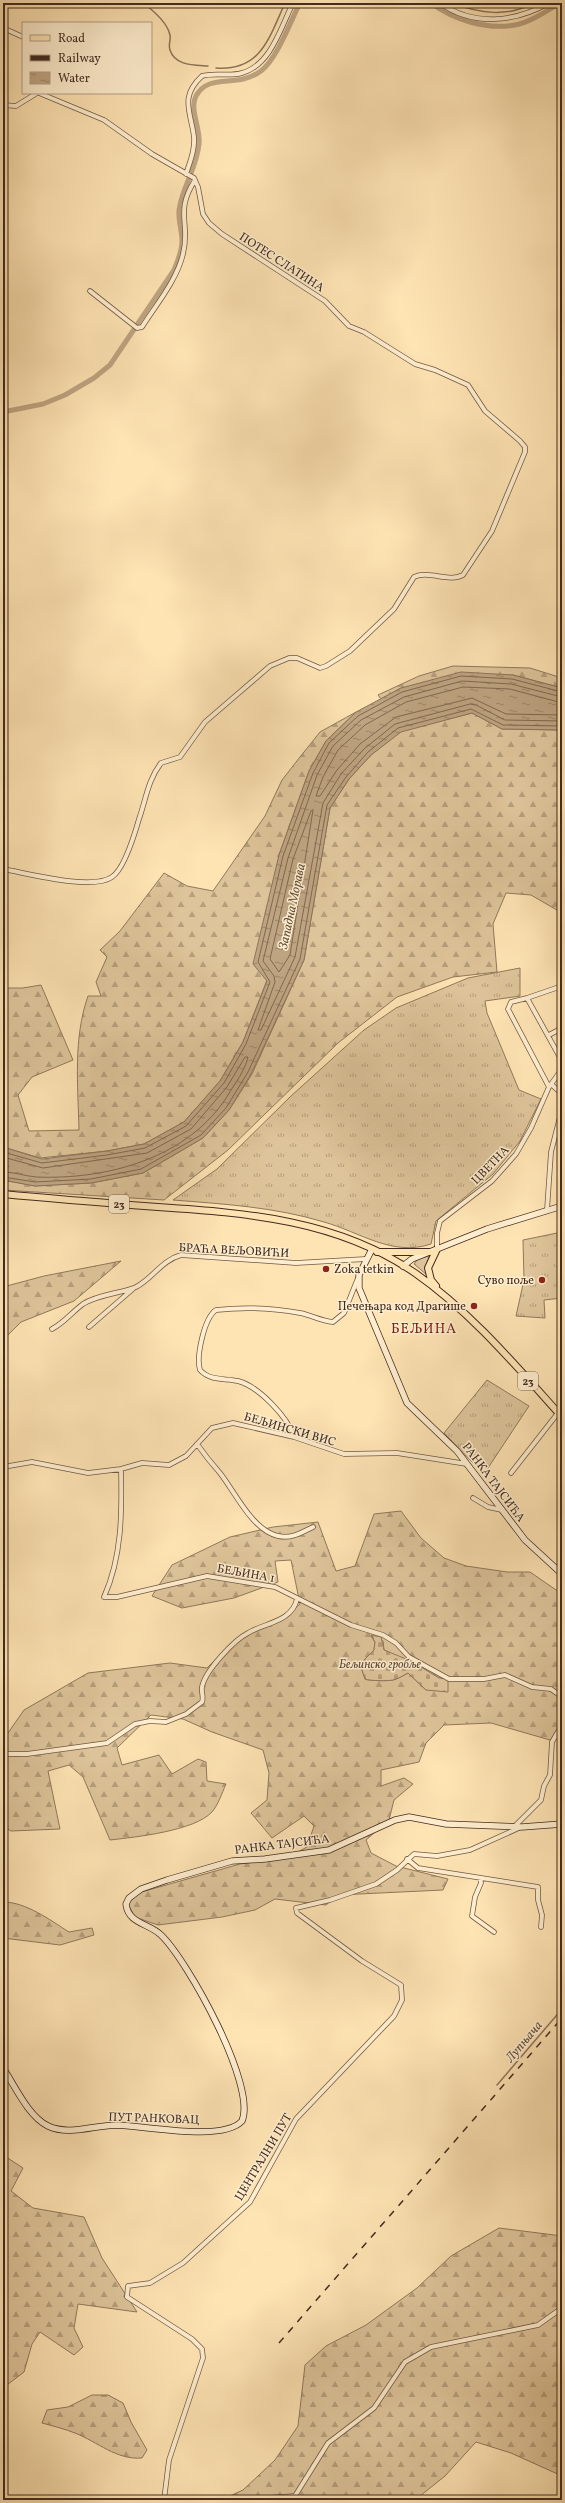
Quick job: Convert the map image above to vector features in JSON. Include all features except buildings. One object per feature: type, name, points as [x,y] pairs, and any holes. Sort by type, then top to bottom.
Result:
[{"type":"main road","name":"23","points":[[3,1194],[246,1214],[311,1226],[375,1250],[403,1266],[441,1294],[478,1328],[560,1415]]},
{"type":"main road","points":[[437,1249],[430,1260],[428,1268],[431,1280],[441,1294]]},
{"type":"main road","points":[[375,1250],[429,1252]]},
{"type":"street","points":[[186,174],[193,150],[194,138],[187,103],[192,88],[202,76],[242,73],[261,62],[269,52],[293,3]]},
{"type":"street","points":[[440,3],[457,12],[486,19],[517,17],[549,3]]},
{"type":"street","points":[[3,28],[22,37]]},
{"type":"street","points":[[3,105],[16,106],[36,94]]},
{"type":"street","points":[[40,94],[104,120],[152,154],[194,179],[183,206],[185,244],[181,263],[142,327],[137,328],[90,291]]},
{"type":"street","name":"ПОТЕС СЛАТИНА","points":[[3,869],[73,882],[105,880],[112,877],[124,857],[139,819],[149,783],[154,772],[165,760],[180,756],[206,722],[266,670],[281,660],[297,658],[320,668],[338,659],[366,637],[394,608],[414,577],[420,574],[450,577],[463,574],[492,531],[521,463],[525,447],[485,411],[468,385],[435,370],[415,364],[364,332],[349,326],[325,302],[222,234],[209,223],[202,214],[194,179]]},
{"type":"street","points":[[562,986],[511,1002],[508,1009],[550,1085],[562,1094]]},
{"type":"street","points":[[527,998],[549,1035],[562,1061]]},
{"type":"street","points":[[549,1035],[562,1028]]},
{"type":"street","name":"ЦВЕТНА","points":[[437,1249],[437,1233],[440,1221],[492,1181],[516,1154],[531,1128],[550,1085],[562,1069]]},
{"type":"street","points":[[547,1210],[551,1152],[562,1109]]},
{"type":"street","points":[[403,1266],[409,1260],[487,1229],[562,1206]]},
{"type":"street","points":[[294,1438],[287,1423],[259,1392],[238,1382],[207,1376],[200,1370],[199,1360],[208,1319],[216,1310],[249,1310],[301,1313],[333,1322],[344,1313],[366,1259],[375,1250]]},
{"type":"street","name":"БРАЋА ВЕЉОВИЋИ","points":[[52,1329],[59,1326],[84,1304],[99,1297],[136,1286],[173,1257],[180,1255],[296,1263],[366,1259]]},
{"type":"street","name":"РАНКА ТАЈСИЋА","points":[[358,1278],[365,1304],[407,1403],[448,1441],[469,1464],[525,1540],[562,1574]]},
{"type":"street","points":[[89,1327],[136,1286]]},
{"type":"street","points":[[510,1474],[560,1415]]},
{"type":"street","name":"БЕЉИНСКИ ВИС","points":[[3,1467],[32,1462],[88,1472],[121,1469],[142,1463],[169,1465],[186,1456],[212,1428],[225,1424],[245,1425],[294,1438],[344,1454],[397,1453],[469,1464]]},
{"type":"street","points":[[197,1444],[221,1474],[233,1494],[266,1532],[278,1536],[293,1537],[313,1527]]},
{"type":"street","name":"БЕЉИНА 1","points":[[121,1469],[119,1540],[116,1562],[104,1597],[117,1597],[207,1576],[275,1587],[297,1599]]},
{"type":"street","points":[[473,1498],[488,1507],[502,1510]]},
{"type":"street","points":[[3,1754],[27,1754],[107,1743],[135,1724],[150,1721],[166,1722],[186,1714],[202,1702],[202,1687],[223,1655],[246,1634],[273,1624],[284,1617],[296,1604],[297,1599],[351,1625],[383,1636],[396,1643],[409,1657],[449,1679],[484,1679],[504,1675],[532,1687],[551,1689],[562,1698]]},
{"type":"street","points":[[515,1826],[523,1816],[536,1807],[550,1775],[552,1742],[562,1725]]},
{"type":"street","name":"РАНКА ТАЈСИЋА","points":[[126,1904],[129,1898],[141,1889],[167,1880],[232,1861],[265,1859],[329,1850],[396,1820],[409,1817],[446,1824],[522,1827],[562,1824]]},
{"type":"street","name":"РАНКА ТАЈСИЋА","points":[[407,1860],[414,1854],[437,1856],[470,1850],[522,1827]]},
{"type":"street","points":[[407,1860],[418,1868],[538,1887],[538,1900],[542,1915],[541,1927]]},
{"type":"street","name":"ЦЕНТРАЛНИ ПУТ","points":[[164,2500],[169,2460],[203,2358],[202,2349],[192,2340],[127,2297],[128,2286],[150,2283],[183,2263],[250,2202],[296,2119],[394,2016],[402,2000],[401,1986],[362,1961],[295,1910],[298,1906],[330,1900],[376,1884],[397,1870],[407,1860]]},
{"type":"street","points":[[480,1878],[481,1883],[474,1897],[472,1916],[494,1932]]},
{"type":"street","name":"ПУТ РАНКОВАЦ","points":[[3,2068],[35,2115],[45,2124],[55,2128],[70,2130],[125,2126],[190,2131],[226,2129],[237,2126],[242,2121],[245,2102],[234,2066],[193,1978],[161,1935],[131,1916],[126,1904]]},
{"type":"street","points":[[242,2500],[294,2496],[328,2443],[374,2408],[405,2362],[417,2354],[431,2347],[538,2325],[562,2308]]},
{"type":"green space","points":[[453,666],[530,668],[562,678],[562,688],[513,675],[401,688],[381,699],[378,695],[419,676]]},
{"type":"green space","points":[[356,712],[326,741],[309,771],[279,855],[267,980],[243,1042],[220,1081],[184,1122],[144,1144],[107,1151],[40,1158],[3,1147],[3,988],[23,988],[41,985],[73,1060],[32,1077],[18,1095],[29,1131],[79,1130],[77,1079],[78,1045],[83,1012],[88,996],[101,996],[96,982],[107,957],[100,950],[120,931],[164,873],[187,886],[213,891],[265,816],[282,780],[300,757],[320,732]]},
{"type":"green space","points":[[472,713],[502,729],[562,730],[562,913],[531,895],[506,893],[493,924],[497,972],[453,977],[397,997],[338,1043],[228,1150],[164,1200],[3,1190],[3,1180],[35,1186],[91,1183],[143,1173],[203,1138],[229,1110],[252,1074],[304,960],[330,808],[349,779],[371,755],[401,731]]},
{"type":"green space","points":[[520,968],[520,996],[485,1001],[487,1013],[519,1090],[541,1099],[520,1141],[493,1174],[436,1221],[431,1244],[417,1247],[389,1245],[376,1242],[337,1226],[287,1213],[249,1207],[173,1200],[217,1169],[291,1096],[364,1030],[396,1008],[468,978]]},
{"type":"green space","points":[[562,1232],[562,1298],[544,1300],[545,1318],[516,1316],[524,1280],[523,1240]]},
{"type":"green space","points":[[429,1256],[426,1268],[427,1275],[414,1264],[418,1259]]},
{"type":"green space","points":[[121,1261],[74,1301],[21,1322],[3,1340],[3,1287],[44,1276]]},
{"type":"green space","points":[[487,1380],[529,1406],[488,1468],[472,1462],[444,1433]]},
{"type":"green space","points":[[401,1511],[421,1538],[444,1558],[466,1566],[507,1572],[530,1572],[562,1594],[562,1731],[550,1740],[491,1723],[444,1725],[426,1743],[419,1762],[381,1770],[381,1786],[404,1778],[413,1784],[394,1800],[389,1820],[366,1840],[371,1853],[396,1866],[448,1879],[443,1890],[338,1895],[326,1905],[275,1899],[255,1910],[222,1917],[158,1925],[135,1917],[128,1904],[138,1893],[240,1864],[287,1858],[307,1847],[314,1826],[304,1816],[272,1838],[251,1813],[267,1800],[269,1773],[263,1750],[212,1732],[183,1719],[151,1715],[117,1748],[122,1765],[159,1755],[172,1774],[198,1759],[206,1762],[207,1781],[226,1784],[214,1809],[204,1819],[164,1832],[110,1840],[83,1777],[69,1765],[48,1771],[60,1829],[11,1831],[3,1826],[5,1755],[3,1754],[3,1731],[8,1733],[24,1710],[88,1673],[170,1663],[207,1668],[241,1635],[280,1621],[300,1604],[291,1560],[275,1561],[278,1582],[234,1598],[182,1608],[152,1596],[172,1565],[230,1537],[273,1527],[318,1522],[336,1571],[355,1566],[374,1514]],"holes":[[[371,1636],[383,1641],[384,1650],[439,1678],[447,1679],[447,1684],[426,1690],[408,1673],[397,1679],[391,1680],[365,1679],[360,1664],[374,1650],[375,1642]]]},
{"type":"green space","name":"Бељинско гробље","points":[[371,1635],[381,1637],[384,1650],[411,1661],[439,1678],[448,1679],[448,1692],[426,1690],[408,1673],[397,1679],[391,1680],[365,1679],[360,1664],[374,1650],[375,1642]]},
{"type":"green space","points":[[3,1902],[29,1908],[69,1932],[92,1928],[94,1935],[60,1945],[3,1938]]},
{"type":"green space","points":[[3,2155],[23,2168],[11,2191],[33,2208],[84,2217],[102,2258],[137,2312],[78,2304],[74,2328],[83,2347],[74,2355],[40,2332],[32,2344],[24,2372],[3,2388]]},
{"type":"green space","points":[[499,2228],[562,2236],[562,2476],[511,2453],[476,2442],[445,2476],[415,2500],[221,2500],[243,2490],[275,2460],[298,2426],[305,2365],[326,2346],[366,2325],[417,2288],[451,2256]]},
{"type":"green space","points":[[92,2395],[108,2395],[123,2403],[131,2422],[147,2450],[142,2458],[133,2458],[115,2453],[75,2433],[42,2423],[47,2410],[68,2407]]},
{"type":"water","name":"Западна Морава","points":[[461,672],[513,675],[562,688],[562,730],[502,729],[472,713],[401,732],[371,755],[349,779],[330,808],[304,960],[251,1074],[229,1110],[203,1138],[143,1173],[91,1183],[35,1186],[3,1180],[3,1147],[42,1159],[107,1151],[144,1144],[184,1122],[220,1081],[243,1042],[267,981],[253,964],[279,855],[309,771],[326,741],[356,712],[401,688]]},
{"type":"waterway","points":[[133,3],[145,4],[163,22],[170,35],[170,50],[176,59],[186,64],[208,66]]},
{"type":"waterway","points":[[216,68],[231,68],[244,64],[253,58],[268,40],[285,3]]},
{"type":"waterway","points":[[3,412],[43,404],[65,395],[94,378],[110,365],[174,270],[180,256],[182,241],[179,210],[183,193],[198,153],[199,144],[194,113],[194,101],[196,96],[208,84],[243,79],[261,71],[278,49],[300,3]]},
{"type":"waterway","points":[[431,3],[460,19],[482,25],[493,26],[521,24],[560,3]]},
{"type":"waterway","points":[[451,3],[472,9],[493,12],[513,11],[534,3]]},
{"type":"waterway","name":"Лупњача","points":[[497,2085],[562,2009]]},
{"type":"railway","points":[[279,2343],[562,2018]]},
{"type":"place","name":"Zoka tetkin","points":[[326,1269]]},
{"type":"place","name":"Суво поље","points":[[542,1280]]},
{"type":"place","name":"Печењара код Драгише","points":[[474,1306]]},
{"type":"district","name":"БЕЉИНА","points":[[424,1328]]}]
